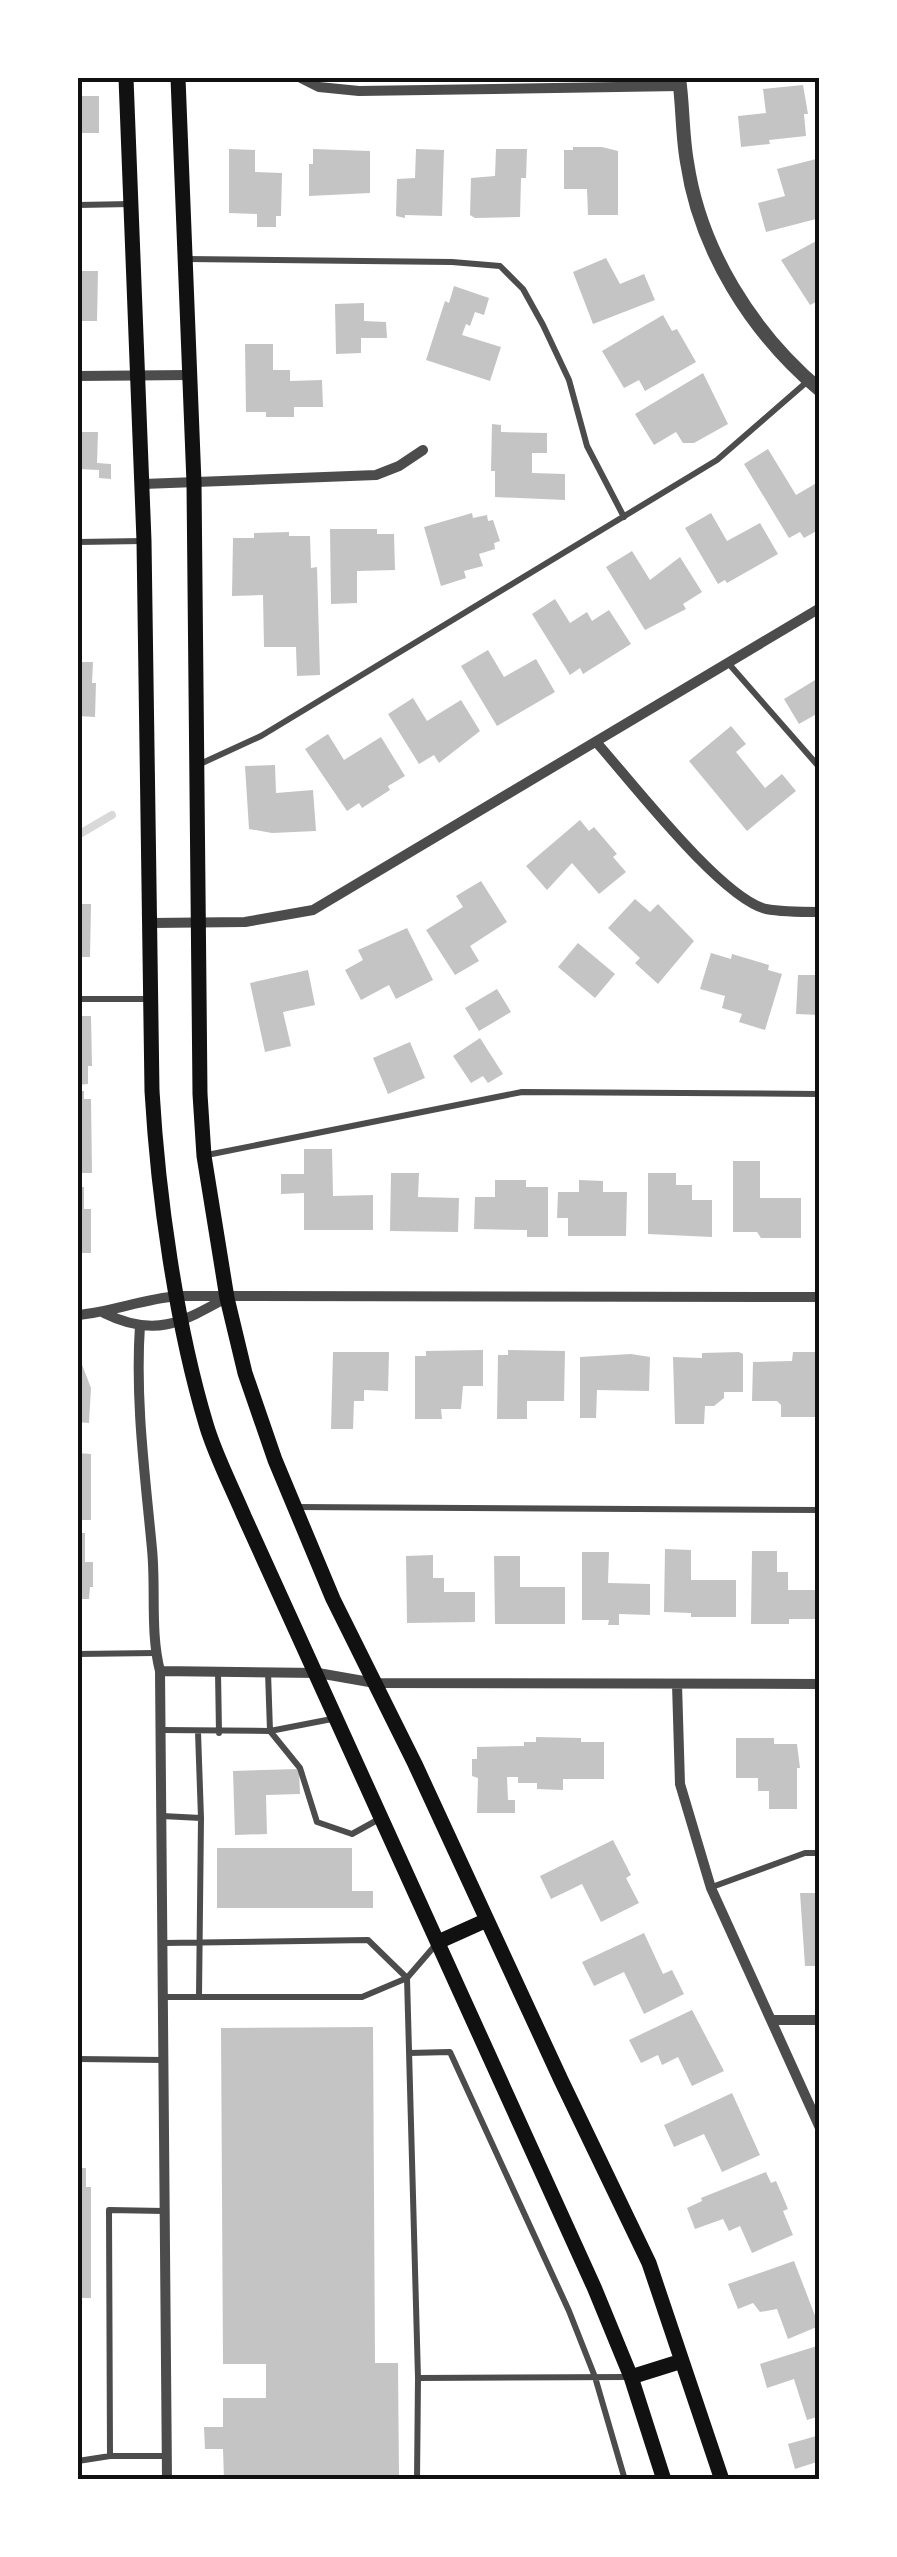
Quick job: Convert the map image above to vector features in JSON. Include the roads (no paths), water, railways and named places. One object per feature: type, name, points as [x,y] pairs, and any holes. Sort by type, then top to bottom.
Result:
[{"type":"main road","points":[[126,78],[144,541],[155,1152],[183,1322],[207,1427],[594,2287],[631,2377],[664,2480]]},
{"type":"main road","points":[[178,78],[194,483],[200,1094],[204,1156],[227,1298],[245,1372],[294,1507],[333,1599],[650,2262],[722,2480]]},
{"type":"main road","points":[[438,1942],[487,1920]]},
{"type":"main road","points":[[631,2377],[682,2361]]},
{"type":"street","points":[[302,78],[320,87],[359,91],[680,82],[686,162],[703,228],[758,325],[814,385]]},
{"type":"street","points":[[78,376],[190,375]]},
{"type":"street","points":[[142,484],[376,475],[399,466],[422,450]]},
{"type":"street","points":[[152,922],[275,919],[313,910],[820,608]]},
{"type":"street","points":[[596,743],[737,896],[764,908],[820,912]]},
{"type":"street","points":[[78,1315],[178,1296],[820,1297]]},
{"type":"street","points":[[104,1312],[140,1326],[183,1322],[227,1298]]},
{"type":"street","points":[[140,1326],[140,1439],[152,1550],[155,1653],[160,1672],[167,2480]]},
{"type":"street","points":[[160,1672],[318,1673],[375,1683],[820,1684]]},
{"type":"street","points":[[677,1684],[680,1784],[710,1888],[820,2128]]},
{"type":"street","points":[[772,2020],[820,2020]]},
{"type":"lane","points":[[78,205],[133,204]]},
{"type":"lane","points":[[186,259],[500,266],[523,289],[542,325],[569,380],[587,446],[624,516]]},
{"type":"lane","points":[[199,764],[261,736],[717,460],[814,385]]},
{"type":"lane","points":[[78,542],[144,541]]},
{"type":"lane","points":[[729,664],[820,768]]},
{"type":"lane","points":[[78,999],[152,999]]},
{"type":"lane","points":[[204,1156],[522,1092],[820,1094]]},
{"type":"lane","points":[[294,1507],[820,1510]]},
{"type":"lane","points":[[78,1654],[155,1653]]},
{"type":"lane","points":[[218,1672],[219,1733]]},
{"type":"lane","points":[[268,1672],[270,1731],[300,1768],[317,1822],[352,1834],[382,1817]]},
{"type":"lane","points":[[161,1730],[270,1731],[338,1718]]},
{"type":"lane","points":[[198,1732],[202,1818],[199,1997]]},
{"type":"lane","points":[[162,1816],[202,1818]]},
{"type":"lane","points":[[710,1888],[756,1869],[805,1854],[820,1854]]},
{"type":"lane","points":[[162,1944],[368,1940],[407,1978],[418,2480]]},
{"type":"lane","points":[[163,1997],[362,1997],[407,1978],[438,1942]]},
{"type":"lane","points":[[409,2053],[450,2052],[562,2296],[595,2377],[625,2480]]},
{"type":"lane","points":[[78,2059],[164,2060]]},
{"type":"lane","points":[[110,2456],[109,2210],[165,2211]]},
{"type":"lane","points":[[418,2378],[631,2377]]},
{"type":"lane","points":[[78,2462],[110,2456],[167,2456]]},
{"type":"waterway","points":[[78,835],[112,815]]}]
